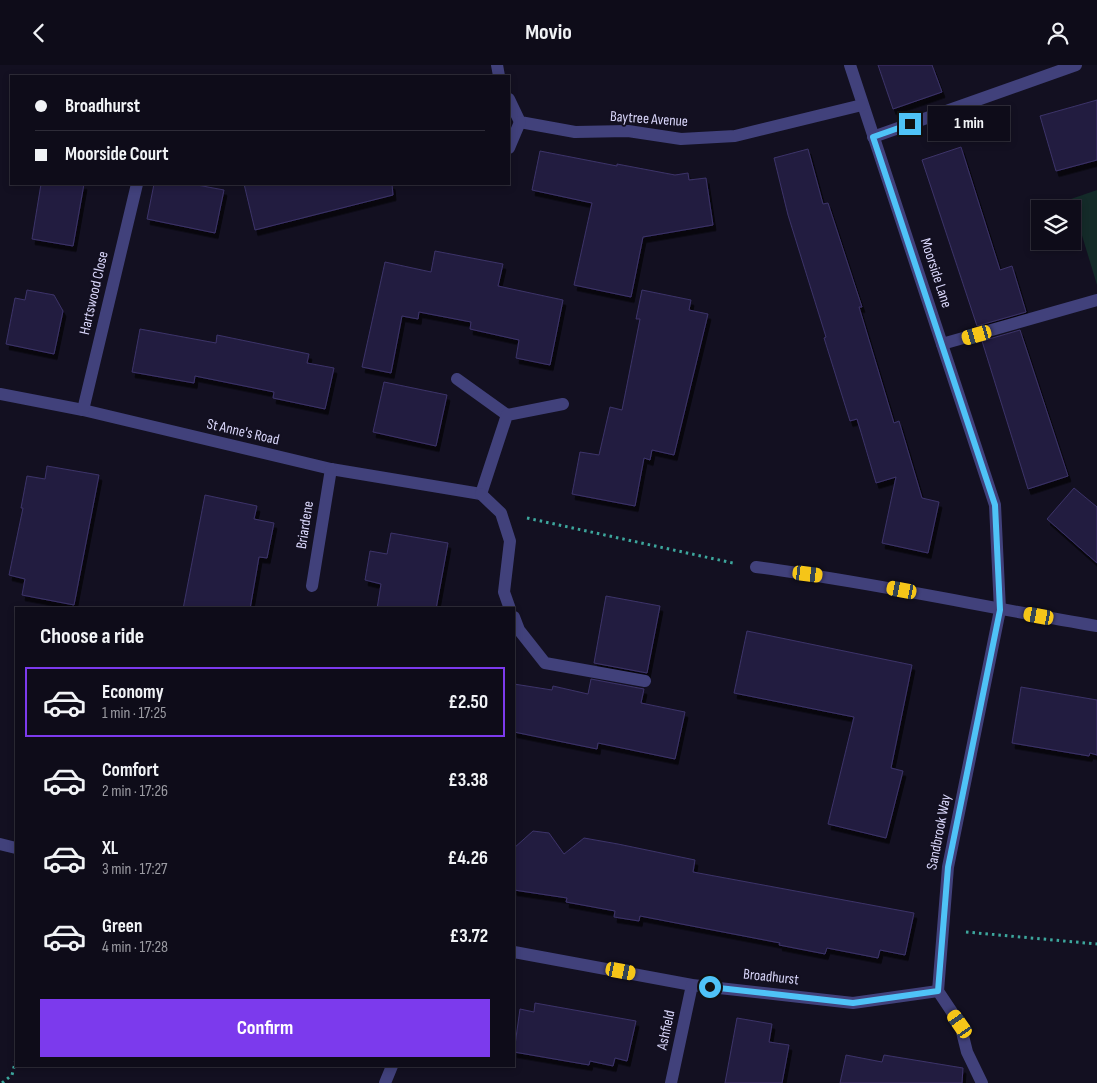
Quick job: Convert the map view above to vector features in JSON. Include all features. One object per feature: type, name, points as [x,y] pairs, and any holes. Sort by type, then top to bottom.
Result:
[{"type":"street","name":"Moorside Lane","points":[[850,65],[995,505],[1000,610]]},
{"type":"street","points":[[873,137],[1076,65]]},
{"type":"street","points":[[510,101],[520,122],[510,146]]},
{"type":"street","name":"Baytree Avenue","points":[[520,122],[575,132],[628,131],[682,139],[735,136],[862,105]]},
{"type":"street","name":"Hartswood Close","points":[[83,410],[137,185]]},
{"type":"street","points":[[942,344],[1097,300]]},
{"type":"street","points":[[456,379],[507,415],[563,404]]},
{"type":"street","name":"St Anne's Road","points":[[0,394],[83,410],[331,469],[480,494]]},
{"type":"street","points":[[507,415],[480,494],[501,513],[510,541],[504,592],[509,607]]},
{"type":"street","name":"Briardene","points":[[312,586],[331,469]]},
{"type":"street","points":[[756,567],[844,579],[1000,610],[1097,626]]},
{"type":"street","name":"Sandbrook Way","points":[[938,991],[948,867],[1000,610]]},
{"type":"street","points":[[515,620],[519,630],[545,663],[645,681]]},
{"type":"street","points":[[0,844],[15,848]]},
{"type":"street","name":"Broadhurst","points":[[515,952],[692,985],[853,1003],[938,991]]},
{"type":"street","name":"Ashfield","points":[[671,1083],[692,985]]},
{"type":"street","points":[[938,991],[960,1024],[968,1052],[982,1083]]},
{"type":"street","points":[[385,1083],[392,1067]]},
{"type":"path","points":[[501,513],[756,567]]},
{"type":"path","points":[[943,930],[1097,944]]},
{"type":"path","points":[[2,1083],[12,1075],[15,1063]]},
{"type":"green space","points":[[1097,190],[1097,285],[1081,232],[1081,200],[1071,199]]},
{"type":"building","points":[[878,65],[932,65],[942,92],[893,109]]},
{"type":"building","points":[[1097,100],[1097,160],[1056,171],[1040,116]]},
{"type":"building","points":[[961,147],[1000,270],[1012,266],[1026,312],[977,326],[922,160]]},
{"type":"building","points":[[808,149],[823,204],[828,203],[862,307],[859,307],[894,423],[899,421],[922,498],[939,502],[928,553],[882,543],[896,477],[876,483],[857,419],[850,421],[788,215],[774,158]]},
{"type":"building","points":[[540,151],[675,175],[688,173],[689,180],[706,178],[713,225],[643,237],[631,297],[574,285],[592,203],[532,190]]},
{"type":"building","points":[[41,185],[84,185],[73,246],[32,239]]},
{"type":"building","points":[[154,185],[197,185],[224,190],[215,233],[147,219]]},
{"type":"building","points":[[244,185],[392,185],[393,195],[255,230]]},
{"type":"building","points":[[435,251],[503,264],[498,286],[563,300],[550,365],[516,358],[519,340],[470,329],[471,322],[419,312],[418,319],[402,316],[391,373],[362,367],[385,262],[431,272]]},
{"type":"building","points":[[27,290],[54,295],[63,311],[54,354],[6,344],[15,298],[25,300]]},
{"type":"building","points":[[642,290],[691,300],[689,310],[708,314],[674,455],[652,450],[650,460],[644,458],[635,506],[572,494],[580,452],[599,455],[610,407],[622,410],[640,319],[636,319]]},
{"type":"building","points":[[140,329],[216,343],[217,335],[309,354],[307,363],[334,368],[325,409],[273,398],[274,392],[195,376],[194,383],[132,372]]},
{"type":"building","points":[[1020,330],[1068,476],[1028,489],[982,341]]},
{"type":"building","points":[[384,382],[447,395],[436,446],[373,432]]},
{"type":"building","points":[[47,466],[99,475],[74,605],[22,595],[25,579],[9,575],[23,508],[21,508],[27,476],[45,479]]},
{"type":"building","points":[[1074,488],[1097,507],[1097,563],[1047,519]]},
{"type":"building","points":[[205,495],[257,506],[254,519],[274,523],[267,558],[259,557],[250,607],[183,607]]},
{"type":"building","points":[[391,533],[448,543],[436,607],[377,607],[381,584],[365,580],[370,551],[387,554]]},
{"type":"building","points":[[606,596],[660,606],[647,673],[594,663]]},
{"type":"building","points":[[747,631],[912,665],[891,768],[903,771],[886,838],[828,824],[854,717],[734,693]]},
{"type":"building","points":[[591,679],[644,689],[641,703],[685,712],[675,759],[598,743],[597,749],[515,732],[515,684],[552,690],[553,686],[588,694]]},
{"type":"building","points":[[1021,687],[1097,700],[1097,755],[1090,753],[1089,756],[1012,743]]},
{"type":"building","points":[[533,831],[549,833],[564,854],[584,838],[695,860],[693,872],[914,913],[905,955],[880,950],[878,958],[827,948],[825,954],[779,945],[780,943],[640,916],[639,921],[614,917],[615,911],[566,902],[567,898],[515,890],[515,847]]},
{"type":"building","points":[[535,1003],[636,1021],[627,1061],[615,1058],[613,1066],[590,1061],[589,1065],[515,1052],[520,1009],[534,1012]]},
{"type":"building","points":[[737,1018],[772,1024],[769,1042],[789,1045],[782,1083],[725,1083]]},
{"type":"building","points":[[846,1055],[882,1062],[884,1055],[963,1068],[962,1083],[840,1083]]},
{"type":"route","points":[[710,987],[853,1003],[938,991],[948,867],[1000,610],[995,505],[873,137],[910,124]]}]
